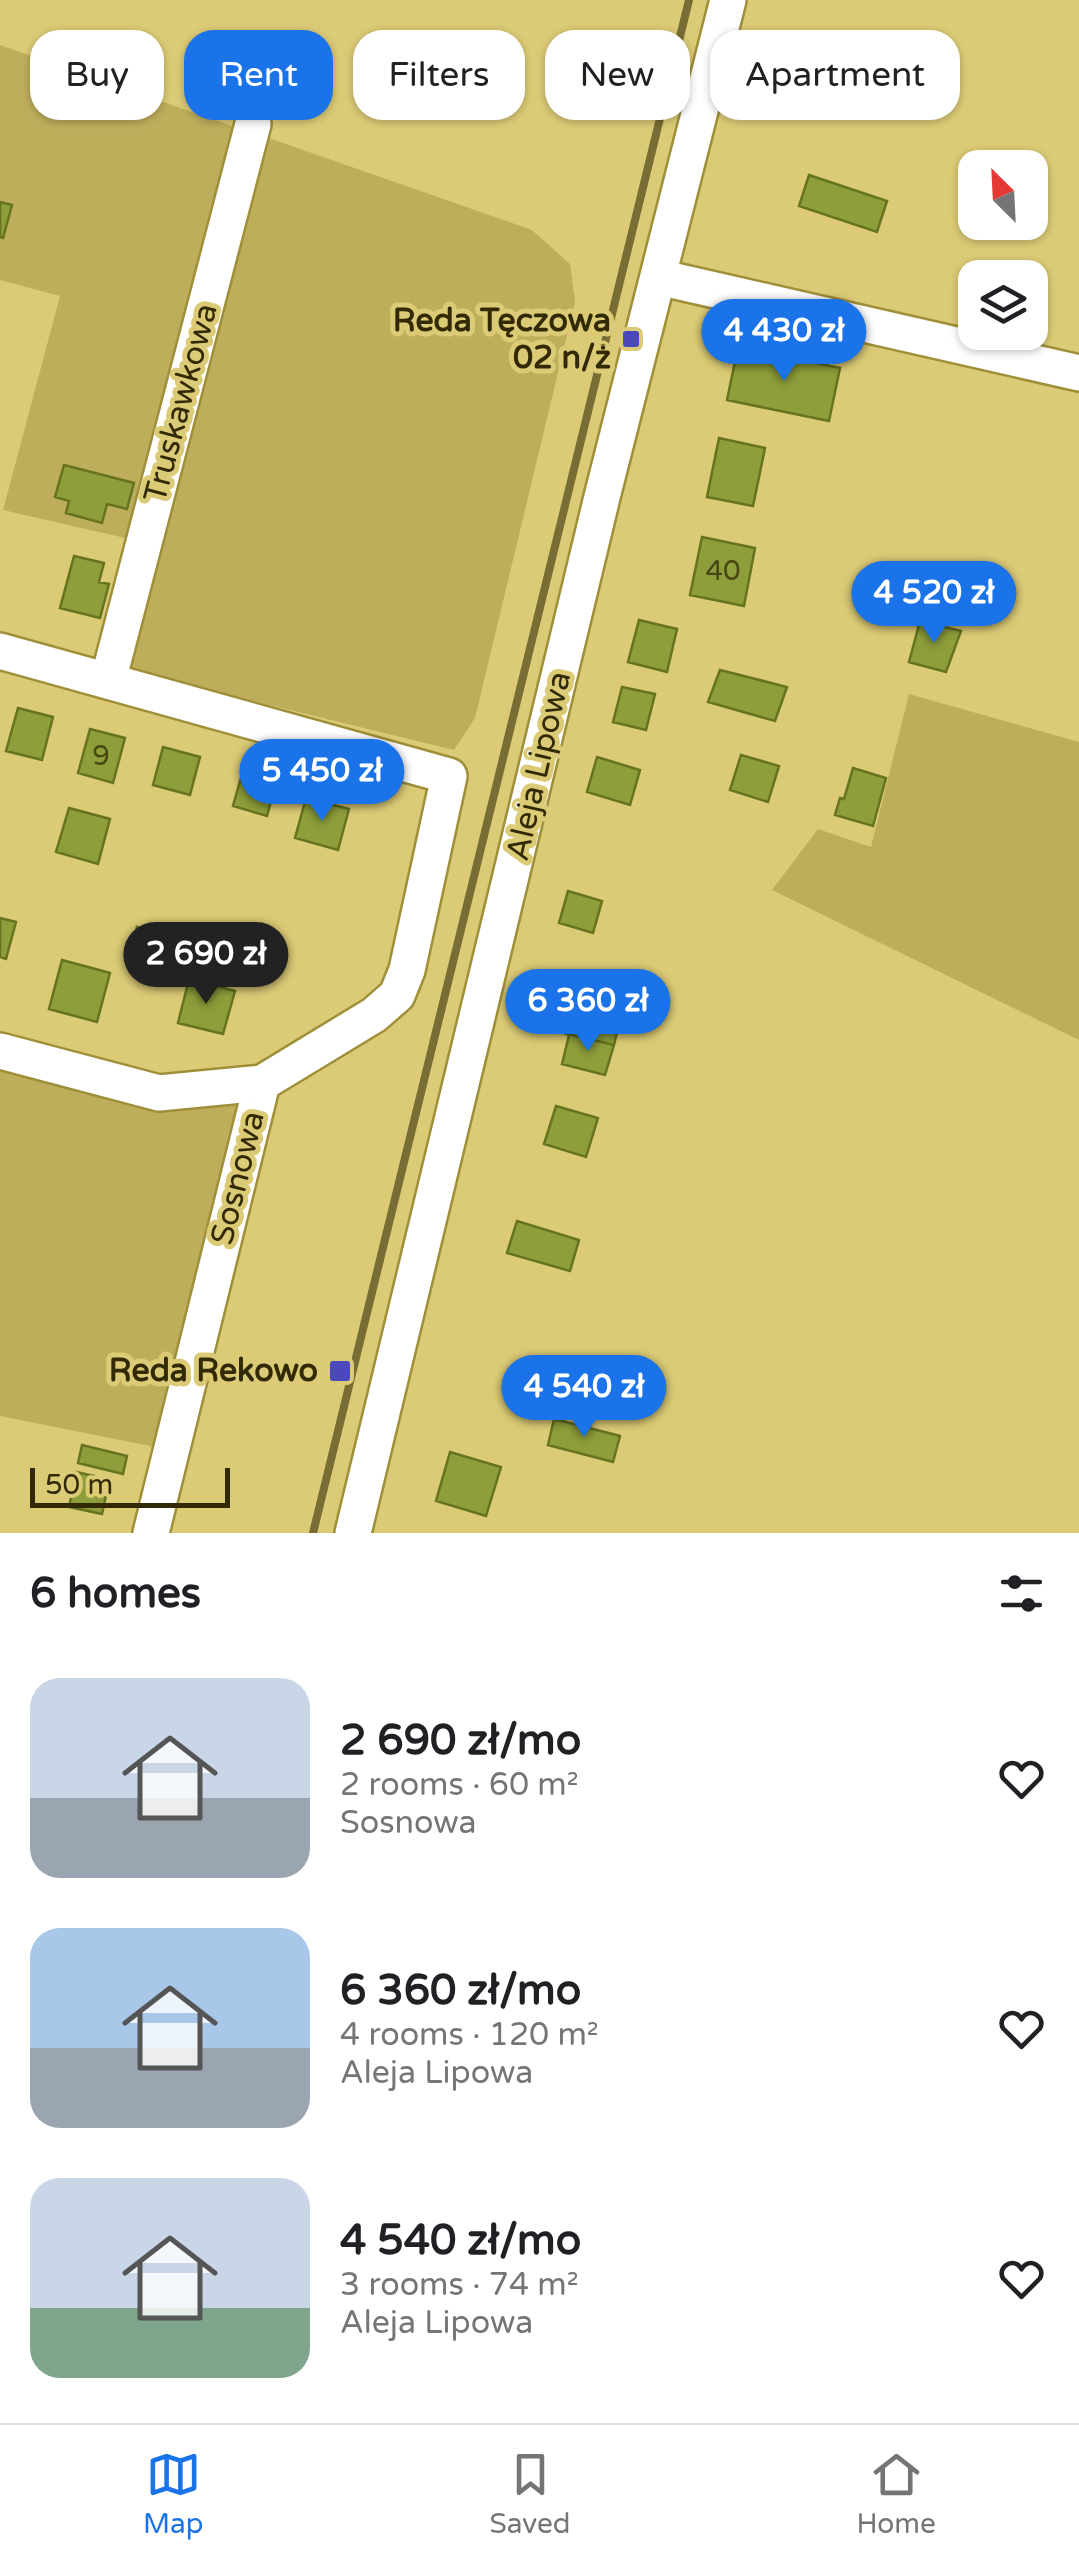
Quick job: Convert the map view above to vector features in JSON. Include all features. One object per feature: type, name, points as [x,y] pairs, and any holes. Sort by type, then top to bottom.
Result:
[{"type":"street","name":"Aleja Lipowa","points":[[353,1533],[728,0]]},
{"type":"street","name":"Truskawkowa","points":[[108,681],[253,124]]},
{"type":"street","points":[[658,277],[1079,373]]},
{"type":"street","points":[[0,651],[448,776],[407,970],[397,995],[374,1015],[262,1082]]},
{"type":"street","name":"Sosnowa","points":[[0,1051],[158,1092],[262,1082],[151,1533]]},
{"type":"shaded area","points":[[0,45],[30,55],[30,120],[164,120],[164,102],[184,109],[184,120],[215,120],[241,129],[138,541],[3,510],[60,296],[0,280]]},
{"type":"shaded area","points":[[263,136],[532,230],[570,264],[575,302],[475,718],[454,750],[118,668]]},
{"type":"shaded area","points":[[909,694],[1079,742],[1079,1040],[772,890],[818,829],[871,847]]},
{"type":"shaded area","points":[[0,1061],[213,1095],[236,1107],[245,1126],[160,1448],[0,1416]]},
{"type":"building","points":[[809,175],[887,201],[877,232],[799,206]]},
{"type":"building","points":[[0,202],[12,205],[3,238],[0,237]]},
{"type":"building","points":[[738,347],[840,368],[829,421],[727,400]]},
{"type":"building","points":[[719,438],[765,448],[753,506],[707,497]]},
{"type":"building","points":[[64,465],[134,483],[127,509],[107,504],[102,523],[66,513],[69,501],[55,497]]},
{"type":"building","points":[[702,537],[755,548],[744,606],[690,595]]},
{"type":"building","points":[[74,556],[104,563],[99,582],[109,584],[100,618],[60,608]]},
{"type":"building","points":[[639,620],[677,629],[667,672],[628,662]]},
{"type":"building","points":[[920,621],[961,631],[946,672],[909,662]]},
{"type":"building","points":[[720,670],[787,687],[775,721],[708,702]]},
{"type":"building","points":[[622,687],[655,694],[646,730],[613,722]]},
{"type":"building","points":[[18,708],[53,717],[42,760],[6,751]]},
{"type":"building","points":[[90,729],[125,738],[113,783],[78,773]]},
{"type":"building","points":[[163,747],[200,757],[190,795],[153,785]]},
{"type":"building","points":[[741,755],[779,766],[768,802],[730,790]]},
{"type":"building","points":[[597,757],[640,770],[630,805],[587,792]]},
{"type":"building","points":[[244,767],[278,776],[267,816],[233,806]]},
{"type":"building","points":[[853,768],[886,778],[873,826],[835,815]]},
{"type":"building","points":[[306,798],[349,809],[338,850],[295,838]]},
{"type":"building","points":[[69,808],[110,819],[98,864],[56,852]]},
{"type":"building","points":[[568,891],[602,901],[593,933],[559,923]]},
{"type":"building","points":[[0,918],[16,922],[6,959],[0,957]]},
{"type":"building","points":[[137,927],[177,937],[171,962],[130,952]]},
{"type":"building","points":[[62,960],[110,973],[97,1022],[49,1009]]},
{"type":"building","points":[[189,979],[235,991],[223,1034],[178,1023]]},
{"type":"building","points":[[577,1004],[621,1015],[614,1045],[564,1033],[569,1033]]},
{"type":"building","points":[[564,1033],[614,1045],[605,1075],[562,1064],[569,1035]]},
{"type":"building","points":[[556,1106],[598,1118],[586,1157],[544,1144]]},
{"type":"building","points":[[517,1221],[579,1240],[570,1271],[507,1253]]},
{"type":"building","points":[[554,1419],[620,1436],[613,1462],[548,1445]]},
{"type":"building","points":[[82,1445],[127,1456],[123,1474],[78,1463]]},
{"type":"building","points":[[450,1452],[501,1467],[486,1516],[436,1501]]},
{"type":"building","points":[[76,1472],[103,1478],[99,1494],[106,1496],[102,1514],[69,1507]]},
{"type":"railway","points":[[313,1533],[689,0]]},
{"type":"place","name":"Reda Tęczowa 02 n/ż","points":[[631,339]]},
{"type":"place","name":"Reda Rekowo","points":[[340,1371]]}]
